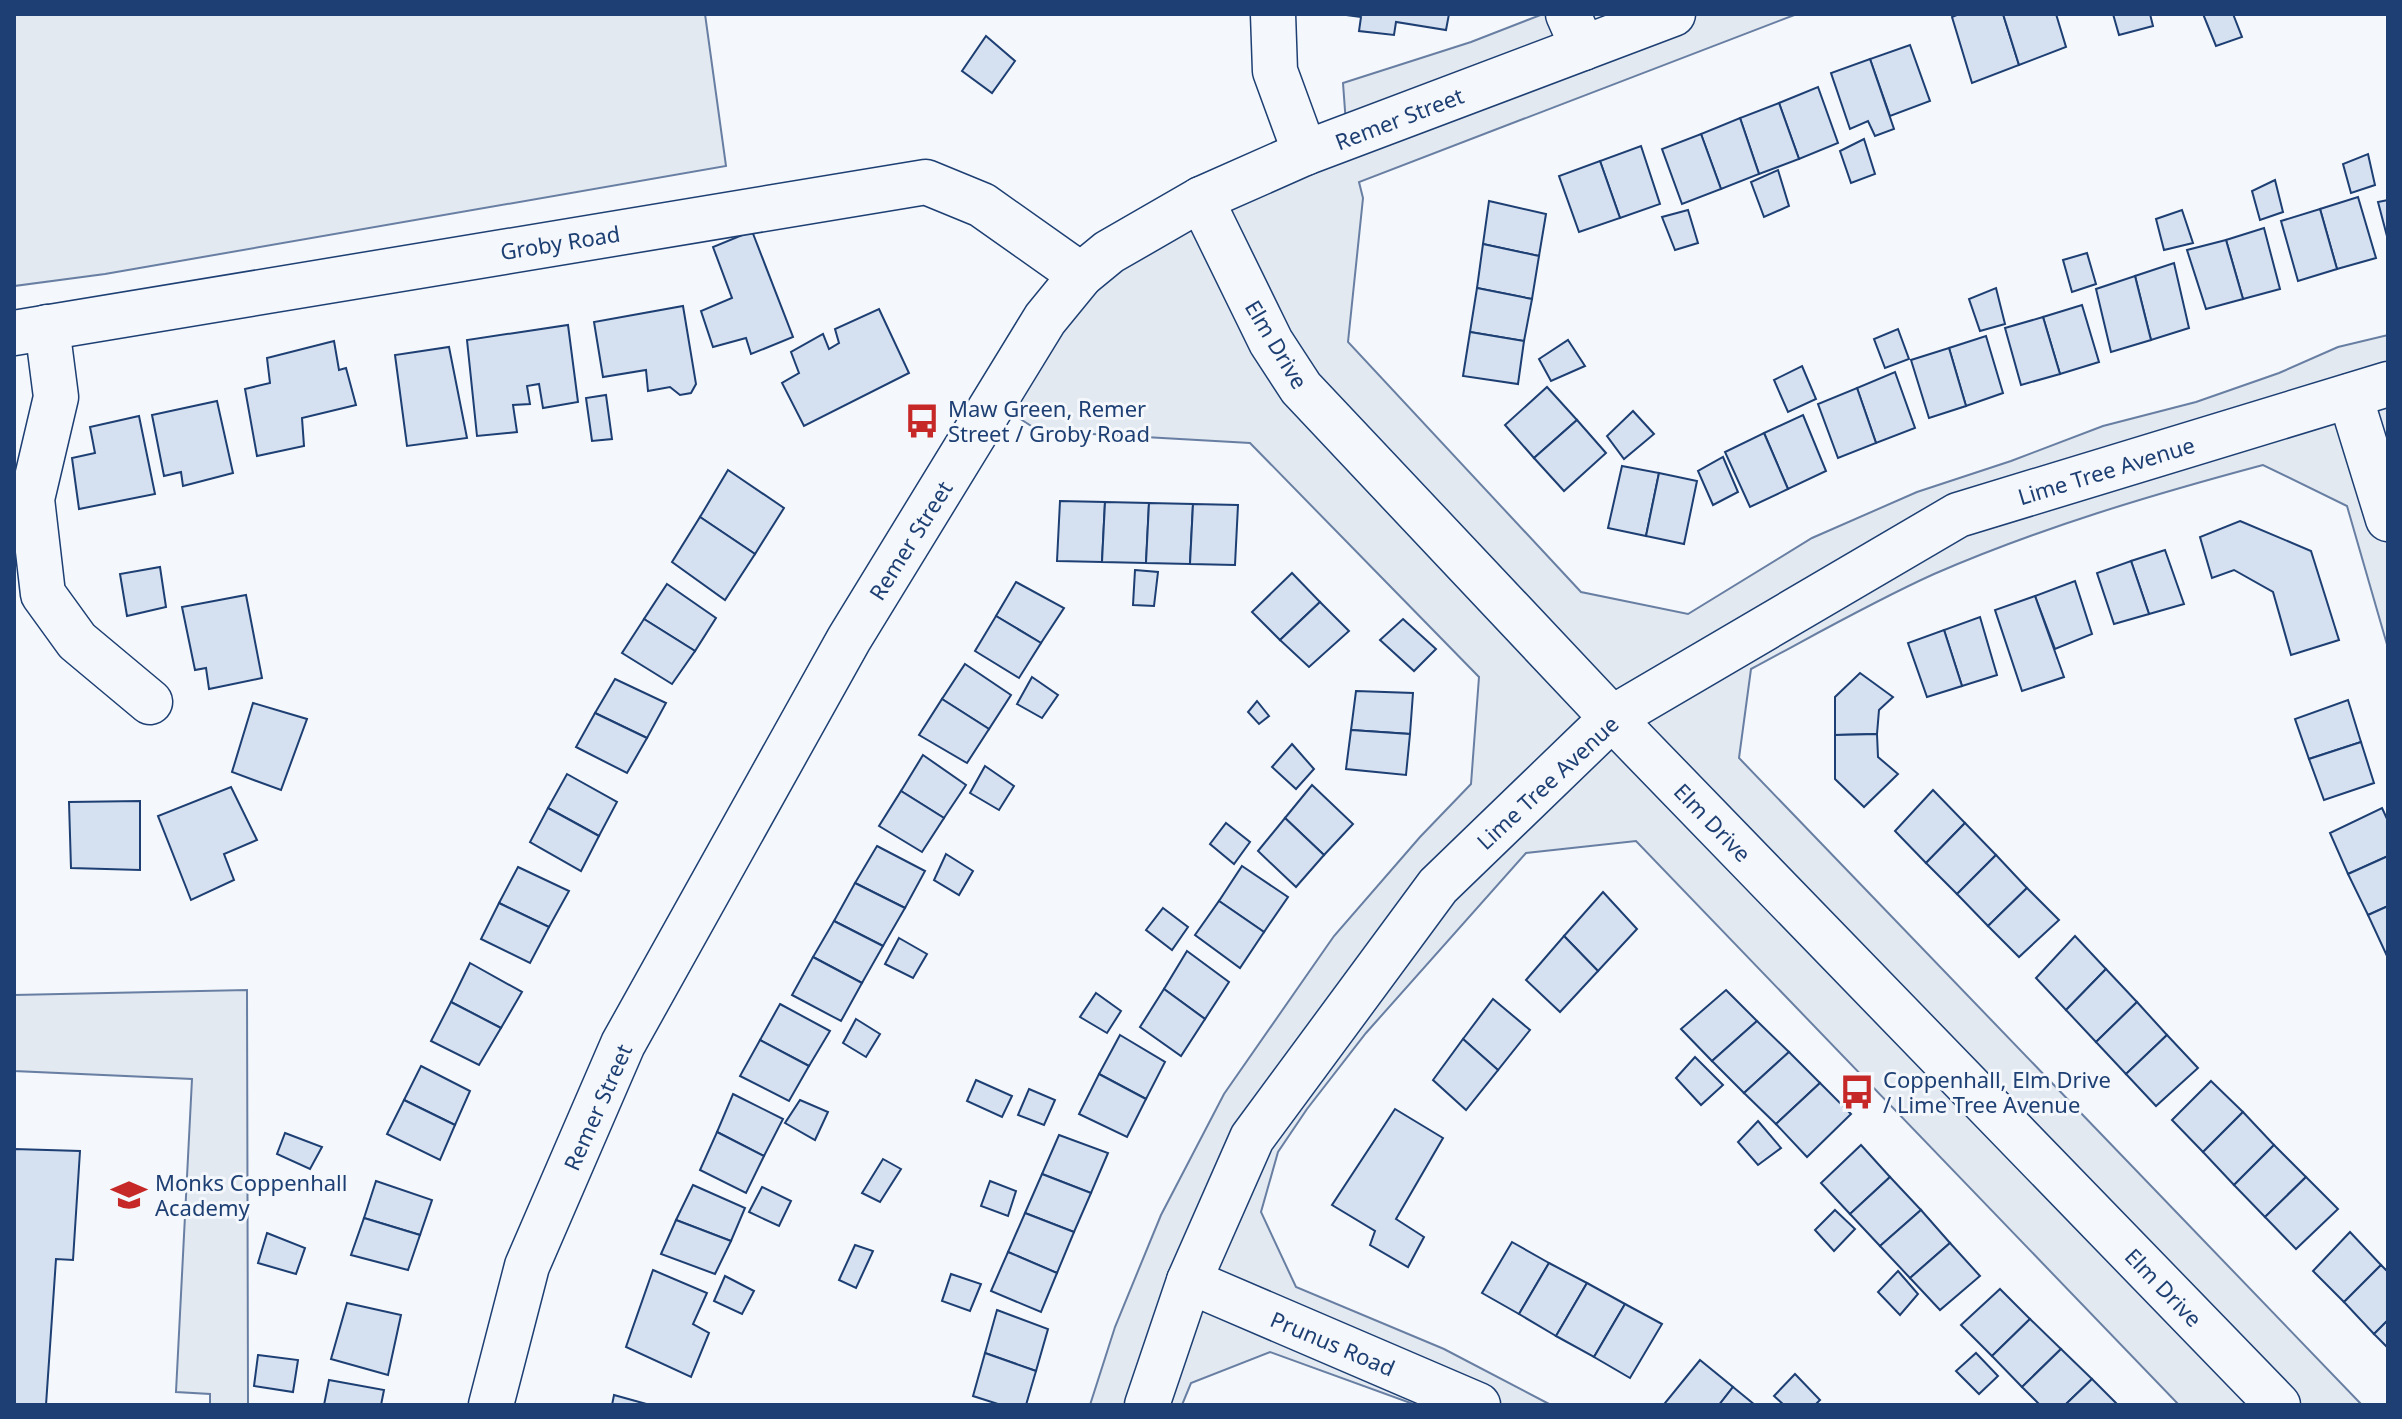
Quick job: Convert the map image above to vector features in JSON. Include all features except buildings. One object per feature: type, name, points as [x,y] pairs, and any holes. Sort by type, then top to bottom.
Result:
[{"type":"street","points":[[1273,14],[1275,71],[1305,153]]},
{"type":"street","name":"Remer Street","points":[[491,1405],[527,1266],[623,1044],[849,639],[1045,319],[1081,275],[1109,252],[1201,199],[1575,31],[1673,14]]},
{"type":"street","name":"Groby Road","points":[[30,330],[926,182],[982,205],[1081,275]]},
{"type":"street","name":"Elm Drive","points":[[1201,199],[1271,342],[1301,388],[1612,718],[2278,1405]]},
{"type":"street","points":[[30,330],[56,397],[32,499],[43,594],[77,641],[150,702]]},
{"type":"street","points":[[2369,390],[2388,519]]},
{"type":"street","name":"Lime Tree Avenue","points":[[1147,1405],[1189,1281],[1252,1138],[1438,886],[1612,718],[1958,515],[2369,390]]},
{"type":"street","name":"Prunus Road","points":[[1189,1281],[1478,1405]]},
{"type":"shaded area","points":[[14,14],[705,14],[726,166],[105,274],[14,286]]},
{"type":"shaded area","points":[[1543,14],[1797,14],[1359,182],[1363,198],[1348,342],[1581,592],[1688,614],[1812,538],[1917,492],[2103,426],[2196,402],[2279,373],[2338,347],[2388,335],[2388,648],[2347,506],[2263,465],[2096,514],[1974,557],[1888,596],[1751,669],[1739,758],[2362,1405],[2179,1405],[1636,841],[1526,853],[1366,1033],[1307,1109],[1278,1152],[1261,1212],[1296,1287],[1444,1349],[1551,1405],[1416,1405],[1270,1352],[1191,1383],[1182,1405],[1090,1405],[1115,1327],[1161,1215],[1224,1094],[1334,936],[1471,784],[1479,677],[1250,443],[1039,431],[994,402],[1081,275],[1347,138],[1343,83],[1471,42]]},
{"type":"shaded area","points":[[247,990],[248,1405],[210,1405],[210,1394],[176,1392],[192,1079],[14,1071],[14,995]]},
{"type":"place","name":"Maw Green, Remer Street / Groby Road","points":[[922,421]]},
{"type":"place","name":"Coppenhall, Elm Drive / Lime Tree Avenue","points":[[1857,1092]]},
{"type":"place","name":"Monks Coppenhall Academy","points":[[129,1195]]}]
